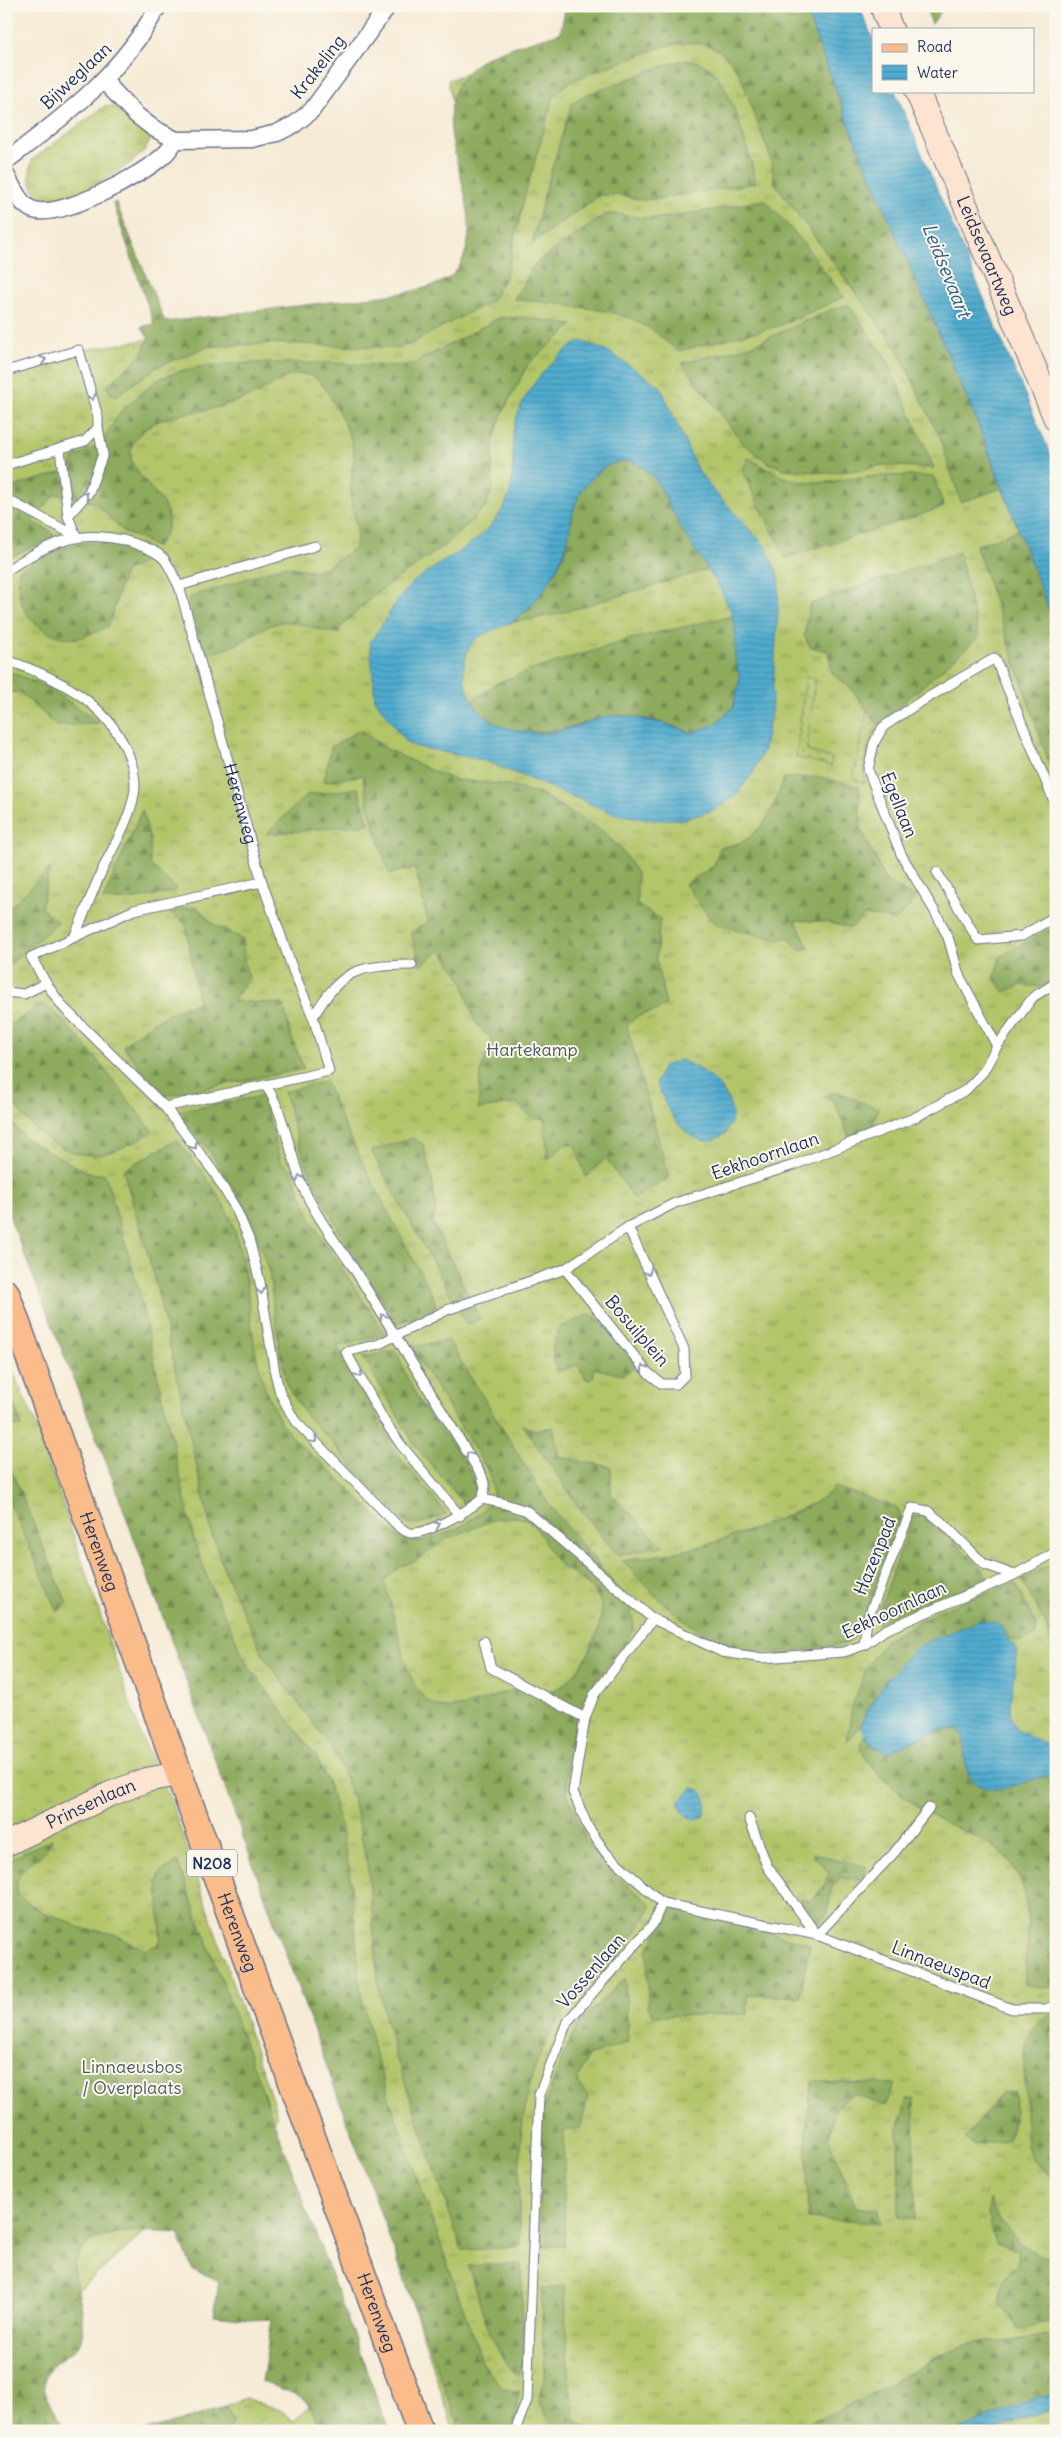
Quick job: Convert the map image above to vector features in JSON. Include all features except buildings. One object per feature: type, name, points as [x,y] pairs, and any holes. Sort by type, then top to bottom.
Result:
[{"type":"main road","name":"Herenweg","points":[[6,1293],[179,1774],[420,2431]]},
{"type":"street","name":"Bijweglaan","points":[[6,161],[55,123],[104,81],[125,58],[147,27],[158,6]]},
{"type":"street","name":"Krakeling","points":[[104,81],[135,114],[153,128],[176,140],[252,139],[277,133],[295,124],[312,110],[388,6]]},
{"type":"street","points":[[882,6],[891,28]]},
{"type":"street","name":"Leidsevaartweg","points":[[917,92],[981,248],[1056,419]]},
{"type":"street","points":[[6,175],[22,203],[31,209],[42,212],[63,208],[104,192],[141,172],[164,155],[176,140]]},
{"type":"street","name":"Prinsenlaan","points":[[9,1840],[146,1780],[179,1774]]},
{"type":"lane","points":[[6,371],[79,350],[98,417],[103,454],[89,492],[68,516]]},
{"type":"lane","points":[[6,465],[85,441],[98,428]]},
{"type":"lane","points":[[60,449],[68,516],[76,536]]},
{"type":"lane","points":[[6,499],[76,536]]},
{"type":"lane","name":"Herenweg","points":[[6,571],[36,552],[76,536],[122,540],[149,548],[163,558],[179,586],[262,882],[294,973],[313,1017]]},
{"type":"lane","points":[[179,586],[315,546]]},
{"type":"lane","name":"Egellaan","points":[[997,1046],[959,974],[948,936],[901,854],[874,789],[868,770],[874,743],[883,727],[917,704],[995,658],[1056,806]]},
{"type":"lane","points":[[6,660],[38,671],[70,688],[96,707],[119,732],[132,763],[135,793],[124,826],[100,874],[76,935]]},
{"type":"lane","points":[[937,872],[978,940],[1022,936],[1056,916]]},
{"type":"lane","points":[[262,882],[134,910],[31,957],[46,983],[64,1007],[165,1107],[213,1171],[236,1209],[249,1239],[260,1282],[275,1374],[280,1393],[295,1421],[400,1528],[410,1533],[423,1531],[460,1516],[482,1500],[485,1487],[482,1476],[330,1234],[302,1186],[274,1102],[265,1085]]},
{"type":"lane","points":[[165,1107],[329,1071],[313,1017],[324,999],[343,978],[370,965],[412,965]]},
{"type":"lane","points":[[6,992],[24,994],[46,983]]},
{"type":"lane","name":"Eekhoornlaan","points":[[460,1516],[401,1445],[383,1419],[346,1352],[379,1344],[447,1310],[565,1269],[628,1228],[675,1203],[794,1165],[914,1118],[966,1090],[983,1072],[997,1046],[1034,997],[1056,983]]},
{"type":"lane","name":"Bosuilplein","points":[[565,1269],[647,1372],[662,1384],[676,1384],[685,1375],[684,1349],[628,1228]]},
{"type":"lane","name":"Eekhoornlaan","points":[[482,1500],[502,1503],[527,1511],[654,1618],[722,1652],[763,1658],[844,1652],[864,1645],[885,1630],[1014,1575],[1056,1552]]},
{"type":"lane","name":"Hazenpad","points":[[864,1645],[867,1620],[912,1508],[928,1511],[944,1524],[984,1564],[1014,1575]]},
{"type":"lane","points":[[654,1618],[594,1695],[585,1718],[573,1792],[588,1827],[606,1853],[662,1903]]},
{"type":"lane","points":[[484,1641],[491,1668],[585,1718]]},
{"type":"lane","points":[[749,1818],[767,1866],[816,1935],[894,1853],[929,1808]]},
{"type":"lane","name":"Linnaeuspad","points":[[662,1903],[816,1935],[1012,2009],[1046,2009],[1056,2005]]},
{"type":"lane","name":"Vossenlaan","points":[[515,2431],[527,2400],[539,2095],[567,2022],[653,1924],[662,1903]]},
{"type":"green space","points":[[566,6],[804,6],[855,140],[976,419],[1002,488],[961,502],[939,436],[897,349],[774,182],[769,154],[744,84],[737,70],[726,57],[714,48],[702,44],[674,44],[645,53],[574,80],[557,93],[553,99],[526,191],[506,276],[491,301],[408,345],[397,348],[272,343],[206,347],[157,367],[115,397],[106,387],[140,356],[149,339],[141,327],[154,324],[113,203],[116,202],[165,322],[397,294],[441,282],[451,276],[464,257],[469,226],[466,202],[454,152],[451,127],[452,103],[460,82],[479,62],[486,58],[560,33]]},
{"type":"green space","name":"Hartekamp","points":[[646,6],[804,6],[931,365],[989,492],[1002,488],[1019,530],[1008,534],[1056,641],[1056,2391],[957,2431],[454,2431],[404,2278],[356,2117],[6,1199],[6,377],[88,349],[482,286],[448,80]]},
{"type":"green space","points":[[925,6],[945,6],[932,24]]},
{"type":"green space","points":[[686,60],[700,63],[709,68],[716,74],[724,86],[747,146],[755,183],[658,199],[641,200],[619,195],[600,195],[532,243],[544,195],[572,103],[581,97],[671,63]]},
{"type":"green space","points":[[105,106],[115,107],[151,138],[145,150],[135,160],[84,191],[66,198],[49,199],[37,193],[30,179],[32,160]]},
{"type":"green space","points":[[765,200],[800,239],[844,297],[778,326],[678,351],[654,331],[631,318],[611,312],[514,299],[535,264],[606,214],[660,218]]},
{"type":"green space","points":[[849,305],[887,360],[934,468],[882,465],[859,470],[827,473],[785,469],[767,462],[742,442],[682,363],[748,347],[833,309]]},
{"type":"green space","points":[[523,317],[573,325],[528,364],[501,416],[493,443],[492,492],[485,507],[449,542],[374,595],[340,628],[338,633],[281,622],[271,625],[224,650],[203,652],[188,598],[284,566],[313,571],[323,569],[355,548],[357,527],[351,497],[352,442],[326,390],[316,378],[310,375],[293,375],[260,392],[239,400],[208,410],[165,419],[146,428],[138,436],[131,448],[132,459],[137,470],[161,501],[167,512],[168,524],[156,548],[141,538],[125,533],[96,503],[55,494],[32,522],[52,532],[54,537],[6,559],[6,489],[70,470],[73,459],[100,444],[122,410],[161,378],[183,370],[209,365],[248,363],[332,363],[399,366],[415,363],[499,318]]},
{"type":"green space","points":[[748,458],[776,474],[797,481],[817,483],[885,476],[934,477],[944,507],[786,558],[742,471]]},
{"type":"green space","points":[[630,461],[643,467],[655,478],[709,569],[554,615],[509,623],[528,610],[554,574],[565,553],[573,507],[582,488],[609,463]]},
{"type":"green space","points":[[1019,530],[1056,628],[1056,784],[976,546]]},
{"type":"green space","points":[[107,542],[137,549],[152,559],[126,571],[107,627],[85,636],[70,638],[53,634],[37,625],[22,605],[18,571],[50,552],[82,544]]},
{"type":"green space","points":[[959,552],[979,637],[878,725],[850,687],[832,673],[828,651],[810,647],[804,635],[810,604]]},
{"type":"green space","points":[[732,616],[736,633],[735,657],[740,679],[733,708],[714,725],[691,733],[654,721],[616,716],[600,718],[562,729],[533,732],[518,731],[491,722],[480,713],[471,701],[497,683],[541,667],[631,639]]},
{"type":"green space","points":[[6,670],[49,688],[99,723],[57,726],[19,691],[6,694]]},
{"type":"green space","points":[[806,676],[815,679],[807,751],[832,758],[831,766],[796,757]]},
{"type":"green space","points":[[867,711],[878,725],[867,753],[864,768],[865,783],[853,779]]},
{"type":"green space","points":[[360,730],[385,748],[455,780],[501,784],[540,794],[602,831],[620,848],[637,873],[637,905],[660,919],[656,959],[666,1005],[656,1011],[640,1015],[627,1027],[669,1177],[634,1199],[606,1158],[586,1177],[575,1145],[566,1144],[548,1159],[544,1118],[532,1117],[518,1103],[478,1109],[481,1071],[492,1040],[475,1022],[462,980],[441,950],[420,965],[411,932],[428,922],[415,868],[389,874],[368,805],[363,775],[324,782],[331,747]]},
{"type":"green space","points":[[820,777],[859,787],[861,829],[886,881],[916,898],[896,920],[865,915],[851,928],[826,922],[795,920],[809,948],[799,950],[788,937],[778,940],[714,924],[685,884],[714,866],[720,847],[734,845],[755,833],[763,824],[775,802],[784,778]]},
{"type":"green space","points":[[358,788],[369,824],[266,834],[307,795]]},
{"type":"green space","points":[[142,810],[150,839],[150,864],[177,890],[140,898],[103,900]]},
{"type":"green space","points":[[50,868],[41,908],[58,922],[6,968],[6,912]]},
{"type":"green space","points":[[197,907],[213,924],[243,939],[244,962],[249,978],[233,1001],[283,1004],[291,1036],[304,1069],[163,1096],[123,1046],[158,1020],[198,1002],[186,924],[170,912]]},
{"type":"green space","points":[[1056,925],[1056,988],[1051,982],[1039,987],[1021,985],[1005,992],[994,979],[1000,957]]},
{"type":"green space","points":[[42,1004],[53,1011],[82,1042],[153,1132],[124,1147],[109,1152],[93,1155],[80,1154],[52,1142],[28,1121],[18,1109],[7,1084],[5,1063],[6,1027]]},
{"type":"green space","points":[[325,1081],[363,1164],[434,1298],[436,1308],[397,1324],[344,1239],[325,1204],[306,1163],[294,1128],[284,1092]]},
{"type":"green space","points":[[838,1092],[878,1109],[871,1130],[849,1137],[834,1101],[823,1097]]},
{"type":"green space","points":[[263,1096],[280,1161],[293,1173],[313,1224],[385,1334],[337,1346],[399,1457],[447,1514],[417,1525],[404,1522],[370,1488],[333,1443],[307,1417],[287,1386],[279,1347],[269,1272],[252,1223],[243,1204],[206,1146],[176,1112]]},
{"type":"green space","points":[[6,1104],[15,1127],[27,1140],[91,1174],[105,1174],[137,1283],[194,1540],[209,1582],[248,1666],[316,1756],[328,1783],[339,1820],[350,1873],[361,1994],[375,2053],[394,2113],[482,2361],[497,2382],[507,2389],[519,2391],[517,2416],[511,2431],[460,2431],[108,1467],[6,1208]]},
{"type":"green space","points":[[413,1138],[423,1144],[431,1174],[435,1204],[433,1223],[480,1319],[467,1325],[371,1151]]},
{"type":"green space","points":[[177,1140],[206,1178],[225,1207],[238,1243],[244,1268],[260,1372],[268,1396],[280,1420],[297,1441],[395,1535],[417,1541],[437,1537],[471,1520],[488,1505],[493,1495],[490,1474],[411,1347],[448,1340],[550,1506],[630,1603],[634,1628],[626,1642],[598,1678],[580,1708],[572,1735],[568,1762],[567,1793],[587,1843],[617,1877],[652,1905],[631,1939],[613,1963],[568,2007],[550,2033],[537,2061],[523,2122],[520,2153],[520,2247],[462,2250],[393,2048],[379,1990],[368,1870],[357,1815],[345,1776],[331,1747],[264,1657],[226,1575],[212,1535],[155,1279],[123,1170]],"holes":[[[519,1517],[528,1521],[534,1526],[554,1559],[591,1588],[599,1599],[601,1609],[597,1634],[584,1661],[567,1682],[558,1688],[547,1691],[523,1688],[467,1706],[442,1707],[430,1703],[420,1693],[414,1683],[408,1670],[384,1582],[389,1575],[404,1565],[416,1561],[444,1540],[498,1518]]]},
{"type":"green space","points":[[591,1314],[605,1325],[638,1365],[623,1375],[593,1368],[594,1376],[590,1380],[586,1379],[578,1365],[556,1372],[552,1348],[560,1327]]},
{"type":"green space","points":[[395,1350],[420,1402],[461,1456],[474,1480],[477,1493],[465,1505],[415,1445],[363,1357]]},
{"type":"green space","name":"Linnaeusbos / Overplaats","points":[[6,1357],[34,1419],[141,1735],[171,1801],[278,2117],[6,2353]]},
{"type":"green space","points":[[6,1386],[22,1426],[6,1426]]},
{"type":"green space","points":[[522,1424],[535,1430],[553,1427],[559,1457],[611,1467],[611,1494],[663,1546],[617,1555],[578,1506]]},
{"type":"green space","points":[[6,1458],[67,1603],[58,1612],[6,1494]]},
{"type":"green space","points":[[834,1487],[896,1507],[902,1520],[860,1631],[849,1643],[780,1652],[757,1651],[737,1647],[718,1640],[682,1619],[651,1591],[623,1561],[673,1553],[732,1537],[794,1513],[826,1495]]},
{"type":"green space","points":[[924,1516],[942,1528],[989,1577],[881,1628],[877,1624],[877,1617],[913,1517]]},
{"type":"green space","points":[[1056,1562],[1056,1660],[1045,1623],[1022,1580]]},
{"type":"green space","points":[[1015,1583],[1037,1625],[1036,1635],[1020,1641],[1010,1639],[999,1624],[867,1709],[861,1725],[847,1742],[852,1707],[868,1665],[886,1640],[941,1610]]},
{"type":"green space","points":[[953,1728],[962,1731],[969,1775],[1010,1786],[1056,1776],[1056,1985],[1046,1988],[1024,1985],[1028,1939],[1027,1908],[1020,1879],[1013,1866],[997,1849],[943,1822],[902,1795],[880,1776],[864,1755],[861,1746],[864,1735],[874,1747],[889,1752],[938,1731]]},
{"type":"green space","points":[[52,1839],[42,1854],[23,1870],[19,1876],[17,1895],[43,1912],[68,1921],[81,1929],[111,1933],[145,1950],[157,1945],[161,1938],[158,1881],[160,1873],[177,1861],[389,2431],[319,2431],[312,2410],[306,2403],[291,2393],[262,2382],[272,2319],[248,2320],[214,2316],[219,2281],[192,2269],[178,2233],[122,2232],[94,2240],[84,2247],[74,2267],[83,2323],[81,2340],[76,2349],[51,2367],[44,2383],[48,2401],[58,2418],[69,2431],[6,2431],[6,1861]]},
{"type":"green space","points":[[812,1853],[867,1867],[862,1879],[840,1878],[831,1889],[828,1913],[818,1926],[799,1898],[811,1901],[824,1886],[829,1873]]},
{"type":"green space","points":[[672,1909],[706,1915],[810,1944],[800,1997],[748,1995],[748,2014],[654,2016],[648,2007],[647,1951]]},
{"type":"green space","points":[[625,1978],[628,2042],[588,2056],[577,2081],[588,2097],[581,2127],[564,2131],[564,2246],[540,2246],[539,2120],[567,2045],[583,2019]]},
{"type":"green space","points":[[1056,2011],[1056,2029],[1049,2032],[1056,2051],[1056,2184],[1050,2175],[1034,2161],[1027,2147],[1024,2061],[1025,2049],[1032,2029],[1039,2021]]},
{"type":"green space","points":[[812,2081],[895,2084],[885,2106],[853,2093],[834,2110],[829,2139],[856,2207],[878,2210],[880,2223],[808,2219],[806,2132]]},
{"type":"green space","points":[[1015,2091],[1016,2111],[1008,2140],[974,2145],[965,2138],[1002,2093]]},
{"type":"green space","points":[[914,2099],[915,2219],[899,2217],[898,2129],[907,2100]]},
{"type":"green space","points":[[989,2199],[999,2219],[1015,2238],[1034,2252],[1056,2259],[1055,2320],[1019,2330],[999,2303],[1006,2277],[1017,2266],[1019,2250],[995,2243],[988,2212]]},
{"type":"green space","points":[[521,2263],[524,2356],[519,2376],[501,2355],[494,2341],[468,2266]]},
{"type":"green space","points":[[565,2286],[568,2371],[575,2419],[591,2431],[554,2431],[539,2403],[544,2377],[541,2288]]},
{"type":"green space","points":[[1056,2334],[1056,2391],[957,2431],[785,2431],[845,2408],[940,2356],[965,2345],[987,2341],[1004,2342]]},
{"type":"green space","points":[[362,2356],[383,2431],[225,2431],[233,2424],[226,2406],[246,2398],[280,2410],[294,2420]]},
{"type":"green space","points":[[226,2406],[233,2424],[225,2431],[145,2431],[192,2418]]},
{"type":"green space","points":[[1056,2407],[1056,2431],[991,2431],[1000,2427]]},
{"type":"water","name":"Leidsevaart","points":[[804,6],[859,6],[872,37],[872,92],[895,92],[1056,467],[1056,628],[976,419],[855,140]]},
{"type":"water","points":[[581,341],[609,352],[660,386],[697,469],[712,489],[767,548],[779,578],[771,713],[764,749],[753,773],[735,797],[713,811],[683,819],[654,820],[615,814],[483,760],[418,747],[407,743],[375,700],[370,642],[398,601],[415,581],[474,541],[495,521],[508,499],[512,482],[513,436],[520,408],[536,381],[569,348]],"holes":[[[630,461],[643,467],[655,478],[684,533],[718,585],[731,611],[736,633],[735,657],[740,679],[733,708],[714,725],[691,733],[655,721],[618,716],[602,717],[568,729],[537,733],[516,731],[497,724],[479,710],[468,691],[464,667],[469,649],[481,636],[509,623],[521,615],[545,589],[567,542],[578,497],[594,476],[603,468],[618,462]]]},
{"type":"water","points":[[680,1060],[706,1074],[727,1097],[732,1118],[731,1123],[725,1134],[716,1139],[706,1141],[688,1134],[669,1110],[656,1083],[663,1066]]},
{"type":"water","points":[[981,1620],[999,1624],[1017,1651],[1010,1705],[1011,1719],[1017,1730],[1056,1749],[1056,1776],[1046,1776],[999,1789],[988,1789],[978,1785],[970,1776],[966,1765],[961,1731],[952,1729],[934,1732],[889,1752],[874,1746],[863,1730],[861,1725],[871,1704],[887,1680],[915,1650],[944,1634]]},
{"type":"water","points":[[692,1788],[704,1794],[706,1802],[703,1816],[697,1820],[685,1815],[679,1802]]},
{"type":"water","points":[[1056,2391],[1056,2407],[991,2431],[957,2431]]}]
